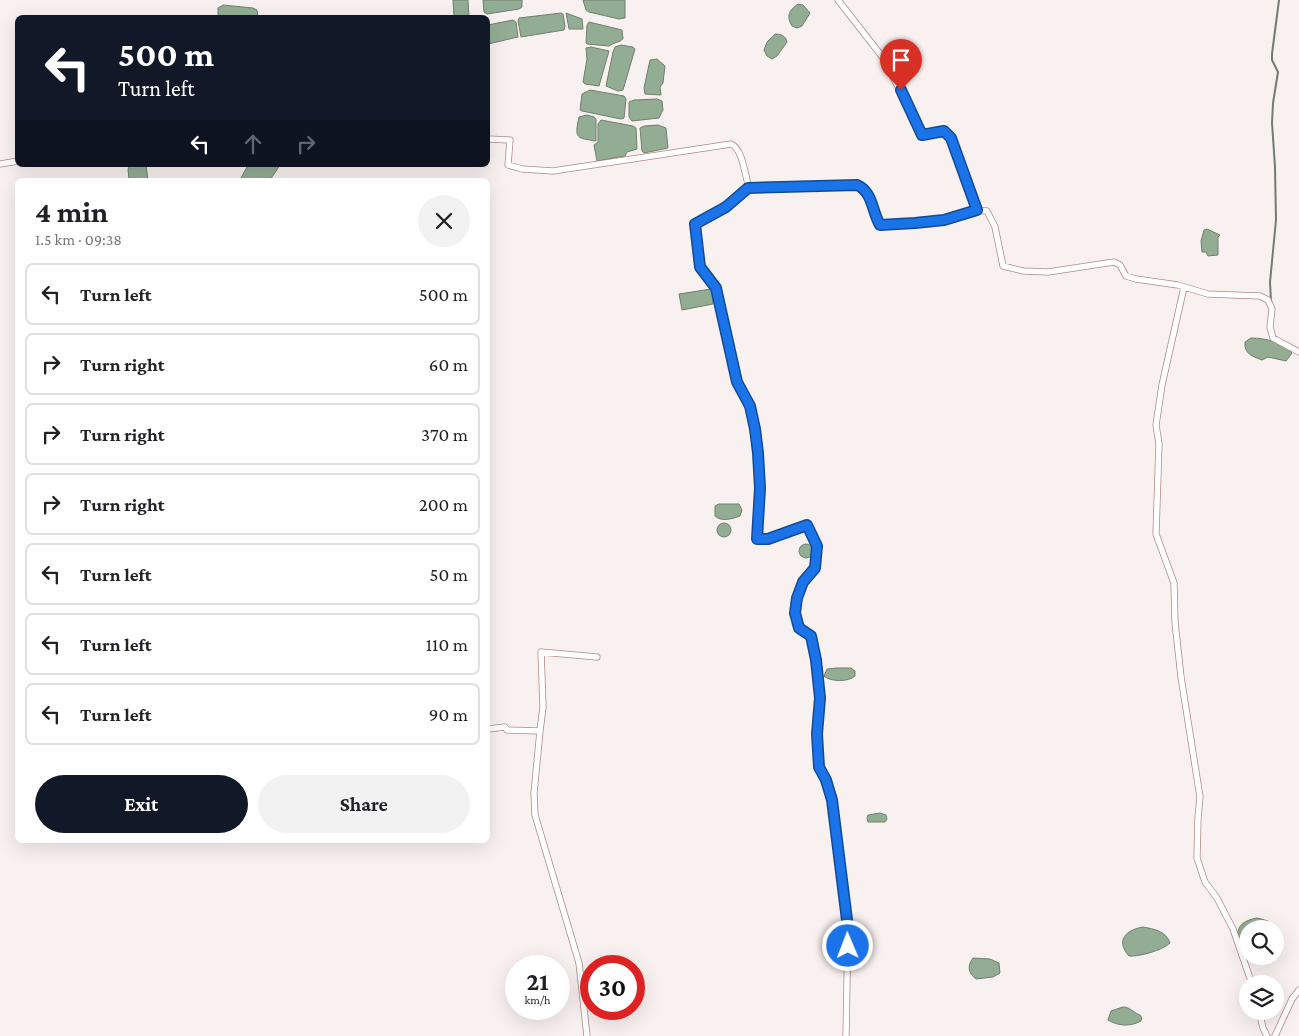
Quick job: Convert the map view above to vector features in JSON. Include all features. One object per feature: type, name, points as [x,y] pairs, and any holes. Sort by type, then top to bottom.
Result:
[{"type":"street","points":[[838,1],[884,59],[922,135],[944,131],[951,138],[977,210]]},
{"type":"street","points":[[490,139],[510,140],[508,165],[522,169],[553,171],[730,144],[737,149],[745,170],[748,188]]},
{"type":"street","points":[[0,164],[15,162]]},
{"type":"street","points":[[846,1036],[848,928],[832,800],[826,780],[819,767],[817,734],[820,698],[813,642],[809,634],[799,628],[795,613],[797,598],[803,582],[815,568],[817,546],[807,525],[768,539],[757,539],[760,488],[755,429],[750,406],[737,382],[716,288],[700,267],[695,224],[726,207],[748,188],[857,185],[869,195],[874,213],[880,225],[944,220],[977,210],[986,211],[992,218],[995,227],[1002,266],[1023,271],[1048,272],[1114,262],[1120,265],[1126,276],[1184,287],[1208,294],[1252,295],[1265,299],[1272,309],[1271,334],[1273,338],[1299,352]]},
{"type":"street","points":[[1184,287],[1162,385],[1156,425],[1159,444],[1156,534],[1174,583],[1180,677],[1200,797],[1197,858],[1205,882],[1217,898],[1233,929],[1249,975]]},
{"type":"street","points":[[587,1036],[579,963],[535,815],[534,793],[543,707],[541,652],[597,656]]},
{"type":"street","points":[[490,730],[505,727],[508,730],[540,731]]},
{"type":"street","points":[[1275,1036],[1292,999],[1299,990]]},
{"type":"street","points":[[1261,1020],[1268,1036]]},
{"type":"shaded area","points":[[453,0],[468,0],[469,15],[454,15]]},
{"type":"shaded area","points":[[483,0],[522,0],[522,7],[487,14],[484,12]]},
{"type":"shaded area","points":[[583,0],[625,0],[625,18],[619,19],[589,12],[586,10]]},
{"type":"shaded area","points":[[798,4],[803,5],[810,13],[802,26],[797,28],[792,26],[789,16],[792,9]]},
{"type":"shaded area","points":[[223,5],[253,8],[257,10],[258,15],[218,15],[218,8]]},
{"type":"shaded area","points":[[566,13],[582,19],[583,29],[569,29]]},
{"type":"shaded area","points":[[563,14],[564,30],[521,37],[519,18]]},
{"type":"shaded area","points":[[513,20],[516,22],[518,37],[490,44],[490,25]]},
{"type":"shaded area","points":[[589,22],[622,30],[623,39],[609,46],[587,44],[587,25]]},
{"type":"shaded area","points":[[775,34],[786,38],[787,42],[777,56],[772,59],[767,56],[764,50],[767,42]]},
{"type":"shaded area","points":[[621,45],[635,49],[623,90],[618,91],[606,86],[613,52],[615,47]]},
{"type":"shaded area","points":[[591,47],[609,51],[599,86],[583,82],[587,59],[586,48]]},
{"type":"shaded area","points":[[657,59],[665,66],[663,83],[660,87],[661,95],[645,94],[644,88],[650,60]]},
{"type":"shaded area","points":[[590,90],[624,96],[626,99],[624,118],[621,119],[580,110],[582,94]]},
{"type":"shaded area","points":[[657,99],[662,101],[663,110],[659,118],[632,121],[629,117],[629,102]]},
{"type":"shaded area","points":[[587,115],[596,119],[596,141],[578,136],[579,117]]},
{"type":"shaded area","points":[[601,120],[636,128],[637,149],[627,152],[625,156],[597,161],[594,145],[598,142],[598,124]]},
{"type":"shaded area","points":[[658,125],[666,128],[668,148],[644,153],[642,151],[640,128]]},
{"type":"shaded area","points":[[129,167],[146,167],[148,178],[129,178]]},
{"type":"shaded area","points":[[247,167],[279,167],[271,178],[241,178]]},
{"type":"shaded area","points":[[1207,229],[1220,235],[1218,237],[1218,255],[1208,256],[1206,252],[1202,252],[1201,241],[1204,230]]},
{"type":"shaded area","points":[[711,289],[713,304],[682,310],[679,294]]},
{"type":"shaded area","points":[[1251,338],[1273,341],[1284,346],[1292,353],[1286,361],[1268,357],[1262,360],[1247,352],[1245,342]]},
{"type":"shaded area","points":[[719,504],[739,504],[742,510],[740,516],[727,519],[717,518],[715,516],[715,506]]},
{"type":"shaded area","points":[[721,523],[727,523],[731,530],[727,537],[721,537],[717,533],[717,527]]},
{"type":"shaded area","points":[[803,544],[809,544],[813,551],[809,558],[803,558],[799,554],[799,548]]},
{"type":"shaded area","points":[[851,668],[855,671],[855,676],[840,681],[824,676],[827,669]]},
{"type":"shaded area","points":[[880,813],[886,815],[887,819],[885,822],[868,822],[868,815]]},
{"type":"shaded area","points":[[1143,927],[1163,933],[1170,943],[1151,953],[1129,956],[1123,945],[1124,937],[1127,933]]},
{"type":"shaded area","points":[[973,958],[990,959],[999,963],[1000,973],[993,977],[976,979],[969,969]]},
{"type":"shaded area","points":[[1123,1007],[1140,1015],[1141,1021],[1124,1025],[1108,1020],[1111,1011]]},
{"type":"waterway","points":[[1271,301],[1270,282],[1276,220],[1272,123],[1278,72],[1272,60],[1272,54],[1279,0]]},
{"type":"route","points":[[848,946],[848,928],[832,800],[826,780],[819,767],[817,734],[820,698],[816,660],[811,636],[799,628],[795,613],[797,598],[803,582],[815,568],[817,546],[807,525],[768,539],[757,539],[760,488],[755,429],[750,406],[737,382],[716,288],[700,267],[695,224],[726,207],[748,188],[857,185],[869,195],[874,213],[880,225],[944,220],[977,210],[951,138],[944,131],[922,135],[901,90]]}]
